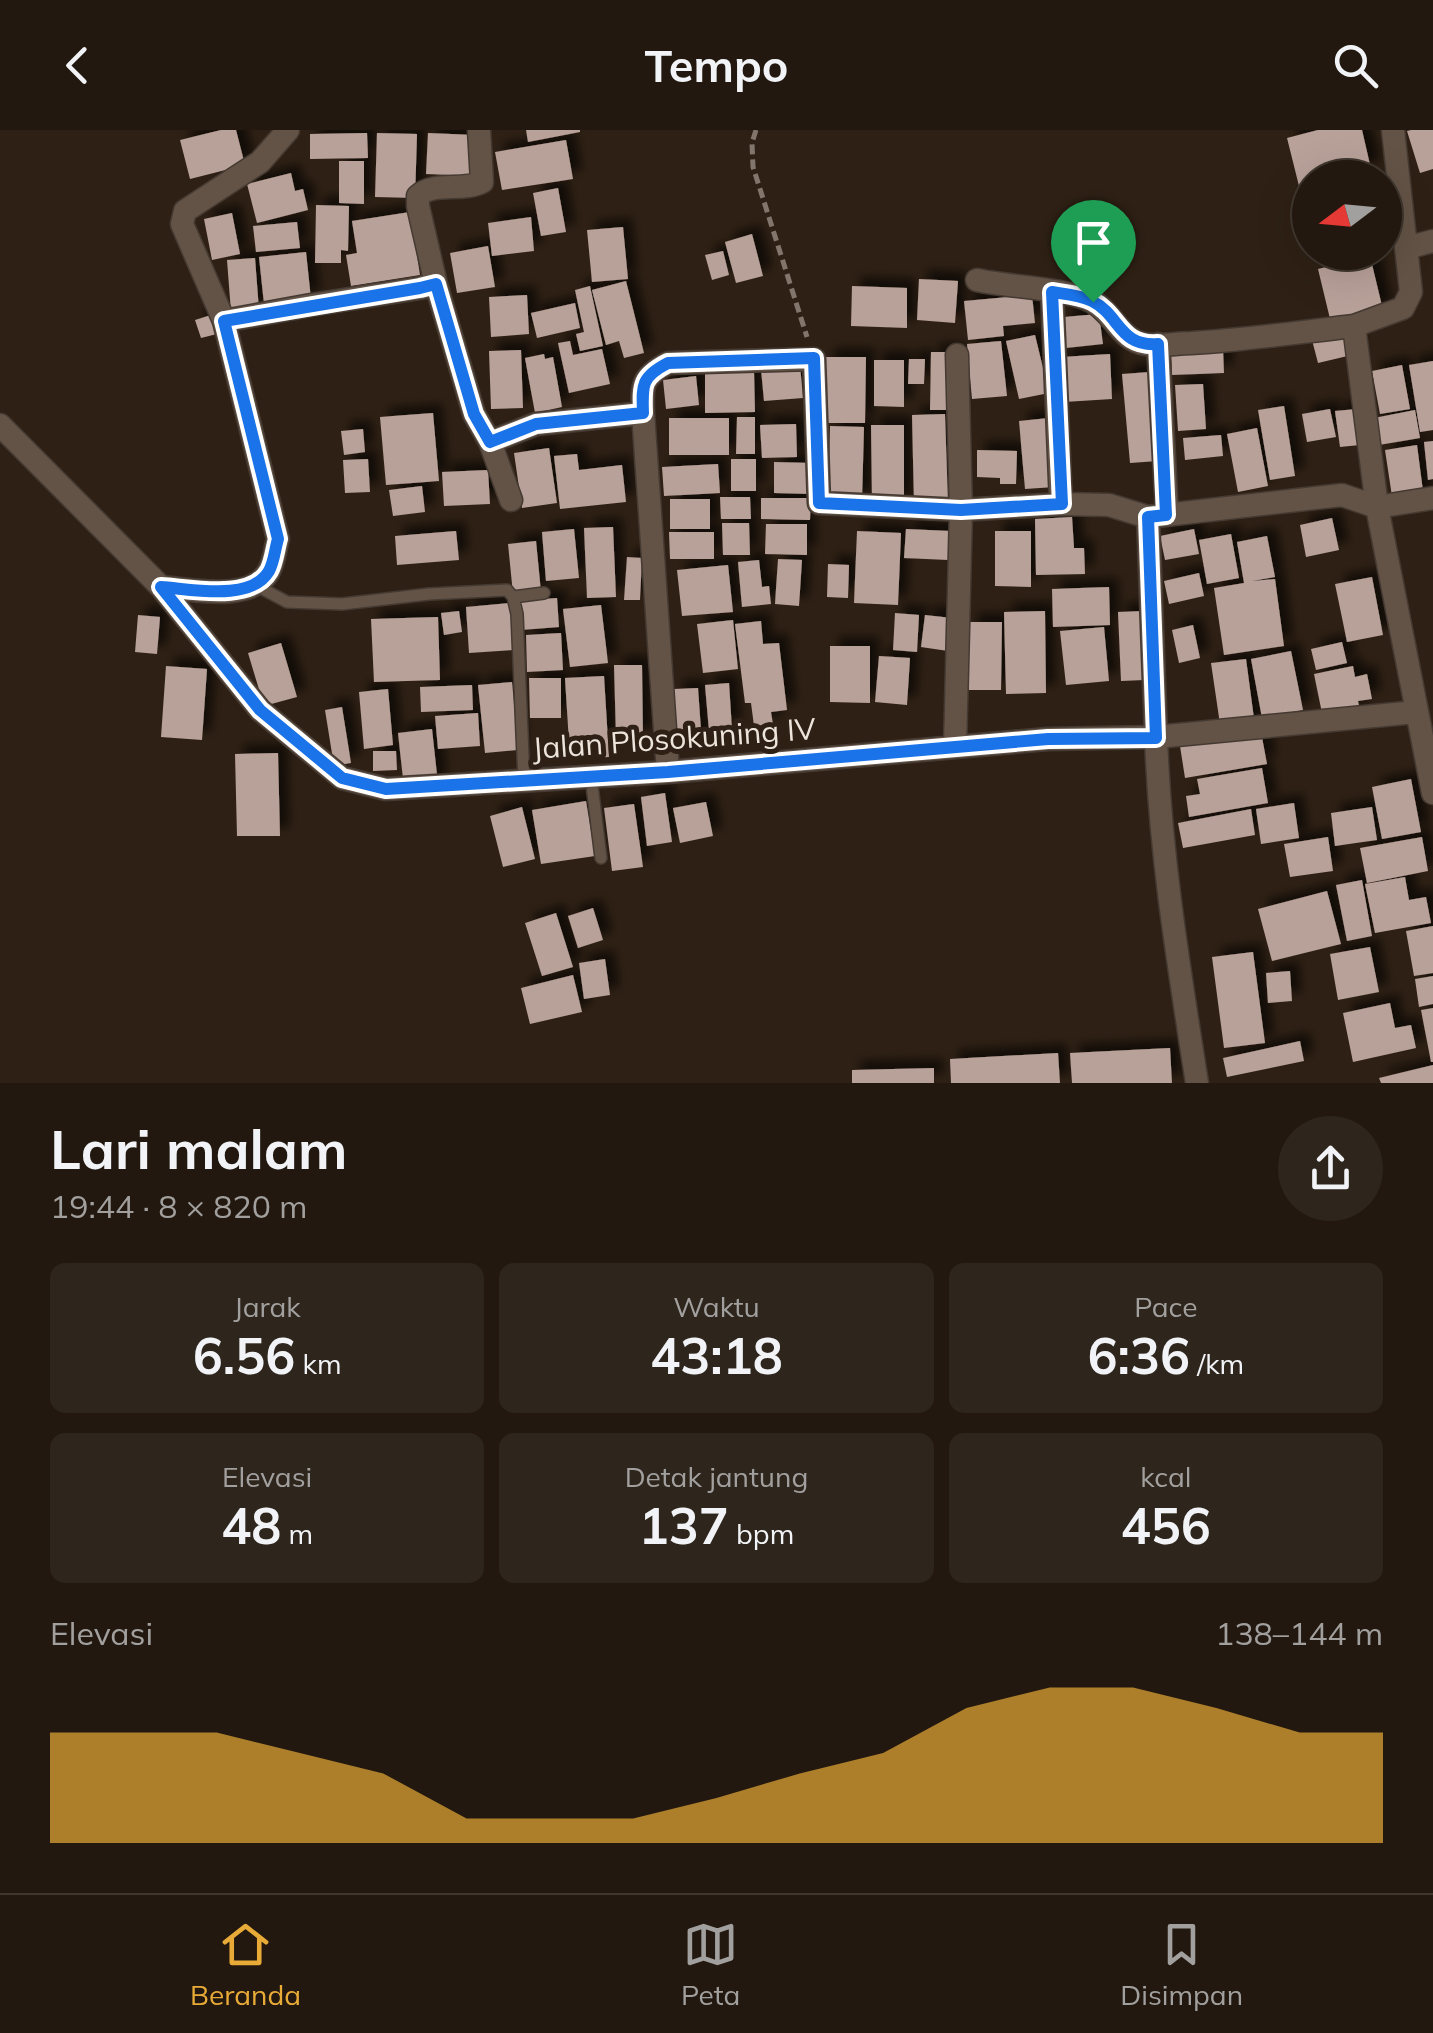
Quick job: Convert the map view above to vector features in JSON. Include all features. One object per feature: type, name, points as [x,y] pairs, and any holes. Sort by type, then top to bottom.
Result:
[{"type":"street","points":[[161,587],[231,592],[256,586],[270,570],[278,539],[224,321],[182,216],[260,162],[288,130]]},
{"type":"street","points":[[479,130],[482,182],[425,189],[418,196],[418,206],[474,414],[490,442],[512,500]]},
{"type":"street","points":[[976,280],[1093,302],[1133,341],[1147,345],[1354,326],[1404,308],[1412,292],[1393,130]]},
{"type":"street","points":[[1406,248],[1433,241]]},
{"type":"street","points":[[224,321],[436,284]]},
{"type":"street","points":[[1052,292],[1062,504]]},
{"type":"street","points":[[1354,326],[1377,507],[1433,793]]},
{"type":"street","points":[[1158,344],[1159,811],[1197,1083]]},
{"type":"street","points":[[955,747],[961,510],[957,355]]},
{"type":"street","points":[[668,772],[642,386],[652,372],[668,363],[814,358],[819,503],[961,510],[1110,505],[1158,516],[1342,494],[1377,507],[1433,498]]},
{"type":"street","points":[[490,442],[536,424],[643,413]]},
{"type":"street","name":"Jalan Plosokuning IV","points":[[0,424],[161,587],[260,710],[342,778],[386,789],[668,772],[1048,739],[1198,735],[1416,712]]},
{"type":"lane","points":[[256,586],[287,602],[342,604],[507,590],[517,614],[524,781]]},
{"type":"lane","points":[[512,596],[544,593]]},
{"type":"lane","points":[[591,777],[601,858]]},
{"type":"path","points":[[756,130],[752,143],[754,166],[814,358]]},
{"type":"building","points":[[236,130],[245,165],[190,179],[180,140]]},
{"type":"building","points":[[526,130],[580,130],[580,132],[528,142]]},
{"type":"building","points":[[1318,130],[1362,130],[1369,160],[1292,160],[1287,138]]},
{"type":"building","points":[[1433,130],[1433,169],[1420,173],[1407,131]]},
{"type":"building","points":[[367,133],[368,158],[310,159],[310,134]]},
{"type":"building","points":[[377,133],[417,134],[415,198],[375,197]]},
{"type":"building","points":[[428,133],[474,135],[473,176],[426,174]]},
{"type":"building","points":[[566,140],[573,179],[502,190],[495,152]]},
{"type":"building","points":[[339,161],[364,161],[364,204],[339,203]]},
{"type":"building","points":[[291,173],[295,191],[303,189],[308,210],[257,223],[247,184]]},
{"type":"building","points":[[558,188],[566,232],[541,236],[533,193]]},
{"type":"building","points":[[316,205],[349,206],[348,251],[341,250],[341,263],[315,263]]},
{"type":"building","points":[[410,212],[420,275],[351,286],[346,255],[357,253],[352,221]]},
{"type":"building","points":[[232,213],[240,254],[212,260],[204,219]]},
{"type":"building","points":[[531,217],[534,251],[492,256],[488,223]]},
{"type":"building","points":[[297,222],[300,248],[256,252],[253,226]]},
{"type":"building","points":[[623,227],[628,279],[592,282],[587,230]]},
{"type":"building","points":[[752,234],[763,276],[736,283],[725,242]]},
{"type":"building","points":[[488,246],[495,287],[457,293],[450,253]]},
{"type":"building","points":[[723,251],[729,275],[712,280],[705,255]]},
{"type":"building","points":[[306,252],[311,299],[264,304],[259,257]]},
{"type":"building","points":[[255,258],[259,310],[231,312],[227,260]]},
{"type":"building","points":[[1318,270],[1373,270],[1383,310],[1331,323]]},
{"type":"building","points":[[919,279],[958,281],[955,323],[917,320]]},
{"type":"building","points":[[626,281],[644,353],[624,358],[619,341],[606,345],[592,290]]},
{"type":"building","points":[[590,286],[603,346],[580,351],[576,334],[584,332],[575,290]]},
{"type":"building","points":[[852,286],[907,288],[907,328],[851,326]]},
{"type":"building","points":[[527,295],[529,334],[491,337],[489,297]]},
{"type":"building","points":[[1032,295],[1035,323],[1003,326],[1004,336],[968,340],[964,301]]},
{"type":"building","points":[[575,303],[580,328],[537,338],[531,313]]},
{"type":"building","points":[[1099,314],[1103,344],[1066,348],[1063,317]]},
{"type":"building","points":[[211,315],[217,334],[201,338],[195,320]]},
{"type":"building","points":[[1351,331],[1356,354],[1318,363],[1312,340]]},
{"type":"building","points":[[1035,335],[1049,393],[1019,399],[1006,341]]},
{"type":"building","points":[[570,341],[573,355],[602,349],[610,384],[569,393],[558,343]]},
{"type":"building","points":[[1001,341],[1007,396],[972,399],[967,344]]},
{"type":"building","points":[[1223,349],[1224,373],[1172,375],[1171,352]]},
{"type":"building","points":[[521,350],[523,408],[491,409],[489,351]]},
{"type":"building","points":[[931,352],[956,352],[955,410],[930,410]]},
{"type":"building","points":[[544,354],[545,359],[553,357],[562,407],[535,413],[525,358]]},
{"type":"building","points":[[1110,354],[1112,399],[1064,402],[1061,357]]},
{"type":"building","points":[[826,357],[866,357],[865,423],[825,423]]},
{"type":"building","points":[[909,359],[925,359],[924,384],[908,384]]},
{"type":"building","points":[[874,360],[904,360],[904,407],[874,406]]},
{"type":"building","points":[[1433,361],[1433,430],[1420,432],[1409,365]]},
{"type":"building","points":[[800,365],[803,398],[764,401],[761,369]]},
{"type":"building","points":[[1402,365],[1410,409],[1380,414],[1372,371]]},
{"type":"building","points":[[705,371],[754,371],[755,412],[705,413]]},
{"type":"building","points":[[1150,372],[1158,461],[1130,463],[1122,374]]},
{"type":"building","points":[[696,376],[699,405],[666,409],[663,380]]},
{"type":"building","points":[[1203,384],[1206,429],[1178,431],[1175,385]]},
{"type":"building","points":[[1284,406],[1295,476],[1270,480],[1258,410]]},
{"type":"building","points":[[1330,409],[1336,437],[1307,442],[1302,414]]},
{"type":"building","points":[[1357,409],[1360,445],[1340,447],[1335,411]]},
{"type":"building","points":[[1415,410],[1420,438],[1379,445],[1374,418]]},
{"type":"building","points":[[433,413],[439,481],[386,485],[380,417]]},
{"type":"building","points":[[945,414],[948,504],[914,505],[912,415]]},
{"type":"building","points":[[737,417],[755,417],[755,454],[736,454]]},
{"type":"building","points":[[669,418],[729,418],[729,455],[669,455]]},
{"type":"building","points":[[1049,418],[1055,487],[1025,489],[1019,421]]},
{"type":"building","points":[[796,424],[797,457],[762,458],[760,425]]},
{"type":"building","points":[[871,425],[904,425],[904,503],[872,503]]},
{"type":"building","points":[[830,426],[864,427],[862,501],[828,500]]},
{"type":"building","points":[[1257,428],[1268,486],[1238,492],[1227,434]]},
{"type":"building","points":[[363,429],[365,452],[344,455],[341,431]]},
{"type":"building","points":[[1221,435],[1223,456],[1185,460],[1183,438]]},
{"type":"building","points":[[1433,441],[1433,479],[1428,480],[1424,442]]},
{"type":"building","points":[[1417,445],[1424,499],[1393,503],[1385,450]]},
{"type":"building","points":[[549,448],[557,503],[522,508],[514,453]]},
{"type":"building","points":[[977,450],[1017,451],[1016,484],[1000,484],[1000,478],[977,477]]},
{"type":"building","points":[[577,454],[579,470],[622,465],[626,502],[560,509],[554,456]]},
{"type":"building","points":[[368,459],[370,492],[345,493],[343,460]]},
{"type":"building","points":[[731,459],[756,459],[756,491],[731,491]]},
{"type":"building","points":[[774,462],[812,463],[811,494],[774,493]]},
{"type":"building","points":[[718,464],[720,493],[664,496],[662,467]]},
{"type":"building","points":[[488,470],[490,504],[444,506],[442,472]]},
{"type":"building","points":[[422,486],[425,512],[393,516],[389,490]]},
{"type":"building","points":[[720,497],[750,497],[751,519],[721,519]]},
{"type":"building","points":[[761,498],[811,498],[810,520],[761,519]]},
{"type":"building","points":[[670,499],[710,499],[710,529],[670,529]]},
{"type":"building","points":[[1072,517],[1074,548],[1084,548],[1085,574],[1036,575],[1035,519]]},
{"type":"building","points":[[1332,518],[1339,550],[1306,557],[1300,525]]},
{"type":"building","points":[[722,523],[749,523],[750,555],[723,555]]},
{"type":"building","points":[[766,524],[807,524],[807,555],[765,554]]},
{"type":"building","points":[[613,527],[616,597],[587,598],[584,528]]},
{"type":"building","points":[[574,529],[579,578],[546,581],[542,532]]},
{"type":"building","points":[[906,529],[950,531],[948,560],[904,558]]},
{"type":"building","points":[[1194,529],[1199,554],[1165,560],[1160,536]]},
{"type":"building","points":[[456,531],[459,560],[397,565],[395,536]]},
{"type":"building","points":[[857,531],[901,533],[898,605],[854,603]]},
{"type":"building","points":[[995,531],[1031,531],[1031,587],[995,586]]},
{"type":"building","points":[[669,532],[714,532],[714,559],[670,559]]},
{"type":"building","points":[[1231,534],[1239,578],[1207,584],[1199,540]]},
{"type":"building","points":[[1267,536],[1275,577],[1252,581],[1275,579],[1284,646],[1224,655],[1214,588],[1244,583],[1237,542]]},
{"type":"building","points":[[536,541],[541,592],[513,594],[508,544]]},
{"type":"building","points":[[627,557],[642,558],[640,600],[624,600]]},
{"type":"building","points":[[778,559],[802,560],[799,606],[775,604]]},
{"type":"building","points":[[759,560],[762,587],[769,586],[771,604],[742,607],[738,562]]},
{"type":"building","points":[[828,564],[849,565],[848,598],[827,597]]},
{"type":"building","points":[[728,565],[733,612],[682,616],[677,570]]},
{"type":"building","points":[[1199,573],[1204,596],[1169,604],[1164,581]]},
{"type":"building","points":[[1372,577],[1383,635],[1347,642],[1335,584]]},
{"type":"building","points":[[1109,587],[1110,625],[1053,627],[1052,589]]},
{"type":"building","points":[[557,598],[559,627],[521,630],[518,601]]},
{"type":"building","points":[[510,603],[514,650],[469,653],[466,607]]},
{"type":"building","points":[[601,605],[608,663],[570,667],[563,609]]},
{"type":"building","points":[[459,611],[462,632],[444,635],[441,613]]},
{"type":"building","points":[[1045,611],[1046,693],[1006,694],[1004,612]]},
{"type":"building","points":[[1143,611],[1145,680],[1121,681],[1118,612]]},
{"type":"building","points":[[895,613],[919,615],[917,652],[893,650]]},
{"type":"building","points":[[138,615],[160,617],[157,654],[135,652]]},
{"type":"building","points":[[925,615],[952,618],[948,651],[921,647]]},
{"type":"building","points":[[438,617],[440,680],[374,682],[371,619]]},
{"type":"building","points":[[733,620],[738,669],[703,673],[697,624]]},
{"type":"building","points":[[761,621],[763,644],[779,643],[787,710],[771,712],[773,724],[754,726],[751,703],[745,703],[735,624]]},
{"type":"building","points":[[969,622],[1002,622],[1001,690],[969,690]]},
{"type":"building","points":[[1193,625],[1200,658],[1179,663],[1172,630]]},
{"type":"building","points":[[1104,627],[1109,681],[1066,685],[1060,631]]},
{"type":"building","points":[[561,633],[563,670],[527,672],[526,635]]},
{"type":"building","points":[[1342,642],[1347,663],[1316,670],[1311,649]]},
{"type":"building","points":[[281,643],[297,697],[264,706],[248,653]]},
{"type":"building","points":[[830,646],[870,646],[870,703],[830,702]]},
{"type":"building","points":[[1291,651],[1303,710],[1262,718],[1251,659]]},
{"type":"building","points":[[879,656],[910,658],[907,705],[875,702]]},
{"type":"building","points":[[1246,659],[1255,726],[1221,731],[1211,663]]},
{"type":"building","points":[[614,665],[642,665],[643,738],[616,738]]},
{"type":"building","points":[[166,666],[207,669],[202,740],[161,737]]},
{"type":"building","points":[[1353,666],[1355,677],[1367,674],[1372,699],[1358,701],[1360,710],[1323,718],[1314,674]]},
{"type":"building","points":[[604,676],[609,757],[570,759],[565,678]]},
{"type":"building","points":[[529,678],[561,678],[561,718],[530,718]]},
{"type":"building","points":[[512,682],[518,750],[485,753],[478,685]]},
{"type":"building","points":[[729,683],[732,729],[709,731],[705,685]]},
{"type":"building","points":[[472,685],[473,710],[421,712],[420,687]]},
{"type":"building","points":[[698,688],[702,744],[678,745],[674,689]]},
{"type":"building","points":[[388,689],[393,745],[364,749],[359,692]]},
{"type":"building","points":[[342,707],[351,763],[334,766],[325,710]]},
{"type":"building","points":[[478,713],[480,746],[438,749],[435,716]]},
{"type":"building","points":[[432,729],[438,784],[404,788],[398,733]]},
{"type":"building","points":[[1261,732],[1267,764],[1185,778],[1180,746]]},
{"type":"building","points":[[373,751],[396,751],[397,770],[373,771]]},
{"type":"building","points":[[278,753],[280,836],[237,836],[235,754]]},
{"type":"building","points":[[1262,768],[1268,803],[1189,817],[1186,796],[1200,794],[1197,779]]},
{"type":"building","points":[[1411,779],[1421,832],[1382,839],[1372,787]]},
{"type":"building","points":[[665,793],[672,842],[647,846],[641,797]]},
{"type":"building","points":[[586,801],[595,856],[541,864],[532,810]]},
{"type":"building","points":[[706,802],[713,836],[680,843],[673,808]]},
{"type":"building","points":[[1294,803],[1299,838],[1261,844],[1256,809]]},
{"type":"building","points":[[634,804],[643,867],[612,871],[604,808]]},
{"type":"building","points":[[522,807],[535,859],[503,867],[490,816]]},
{"type":"building","points":[[1372,807],[1377,840],[1335,846],[1331,813]]},
{"type":"building","points":[[1251,809],[1255,835],[1183,848],[1178,823]]},
{"type":"building","points":[[1328,837],[1333,871],[1290,877],[1284,844]]},
{"type":"building","points":[[1422,837],[1428,871],[1367,883],[1360,848]]},
{"type":"building","points":[[1405,877],[1409,900],[1426,897],[1431,923],[1375,933],[1365,884]]},
{"type":"building","points":[[1362,880],[1372,936],[1347,941],[1336,885]]},
{"type":"building","points":[[1327,891],[1341,944],[1272,961],[1258,909]]},
{"type":"building","points":[[593,908],[603,940],[578,948],[568,916]]},
{"type":"building","points":[[556,913],[573,967],[542,976],[525,923]]},
{"type":"building","points":[[1433,926],[1433,973],[1414,976],[1406,931]]},
{"type":"building","points":[[1370,947],[1379,992],[1338,1000],[1330,954]]},
{"type":"building","points":[[1253,952],[1265,1043],[1224,1048],[1212,957]]},
{"type":"building","points":[[605,959],[610,995],[584,999],[579,963]]},
{"type":"building","points":[[1290,971],[1292,1001],[1268,1003],[1266,973]]},
{"type":"building","points":[[573,975],[582,1012],[530,1024],[521,988]]},
{"type":"building","points":[[1433,976],[1433,1004],[1419,1007],[1415,979]]},
{"type":"building","points":[[1390,1003],[1395,1028],[1411,1025],[1416,1048],[1353,1062],[1343,1013]]},
{"type":"building","points":[[1433,1008],[1433,1062],[1431,1062],[1421,1010]]},
{"type":"building","points":[[1300,1041],[1304,1061],[1227,1077],[1223,1058]]},
{"type":"building","points":[[1170,1048],[1172,1083],[1072,1083],[1070,1053]]},
{"type":"building","points":[[1058,1053],[1060,1083],[951,1083],[950,1059]]},
{"type":"building","points":[[1433,1065],[1433,1083],[1381,1083],[1379,1078]]},
{"type":"building","points":[[934,1068],[934,1083],[852,1083],[852,1070]]},
{"type":"route","points":[[436,284],[474,414],[490,442],[536,424],[643,413],[642,386],[652,372],[668,363],[814,358],[819,503],[978,510],[1062,504],[1052,292],[1093,302],[1133,341],[1158,344],[1166,515],[1148,517],[1156,738],[1048,739],[668,772],[386,789],[342,778],[260,710],[161,587],[231,592],[256,586],[270,570],[278,539],[224,321],[436,284]]}]
